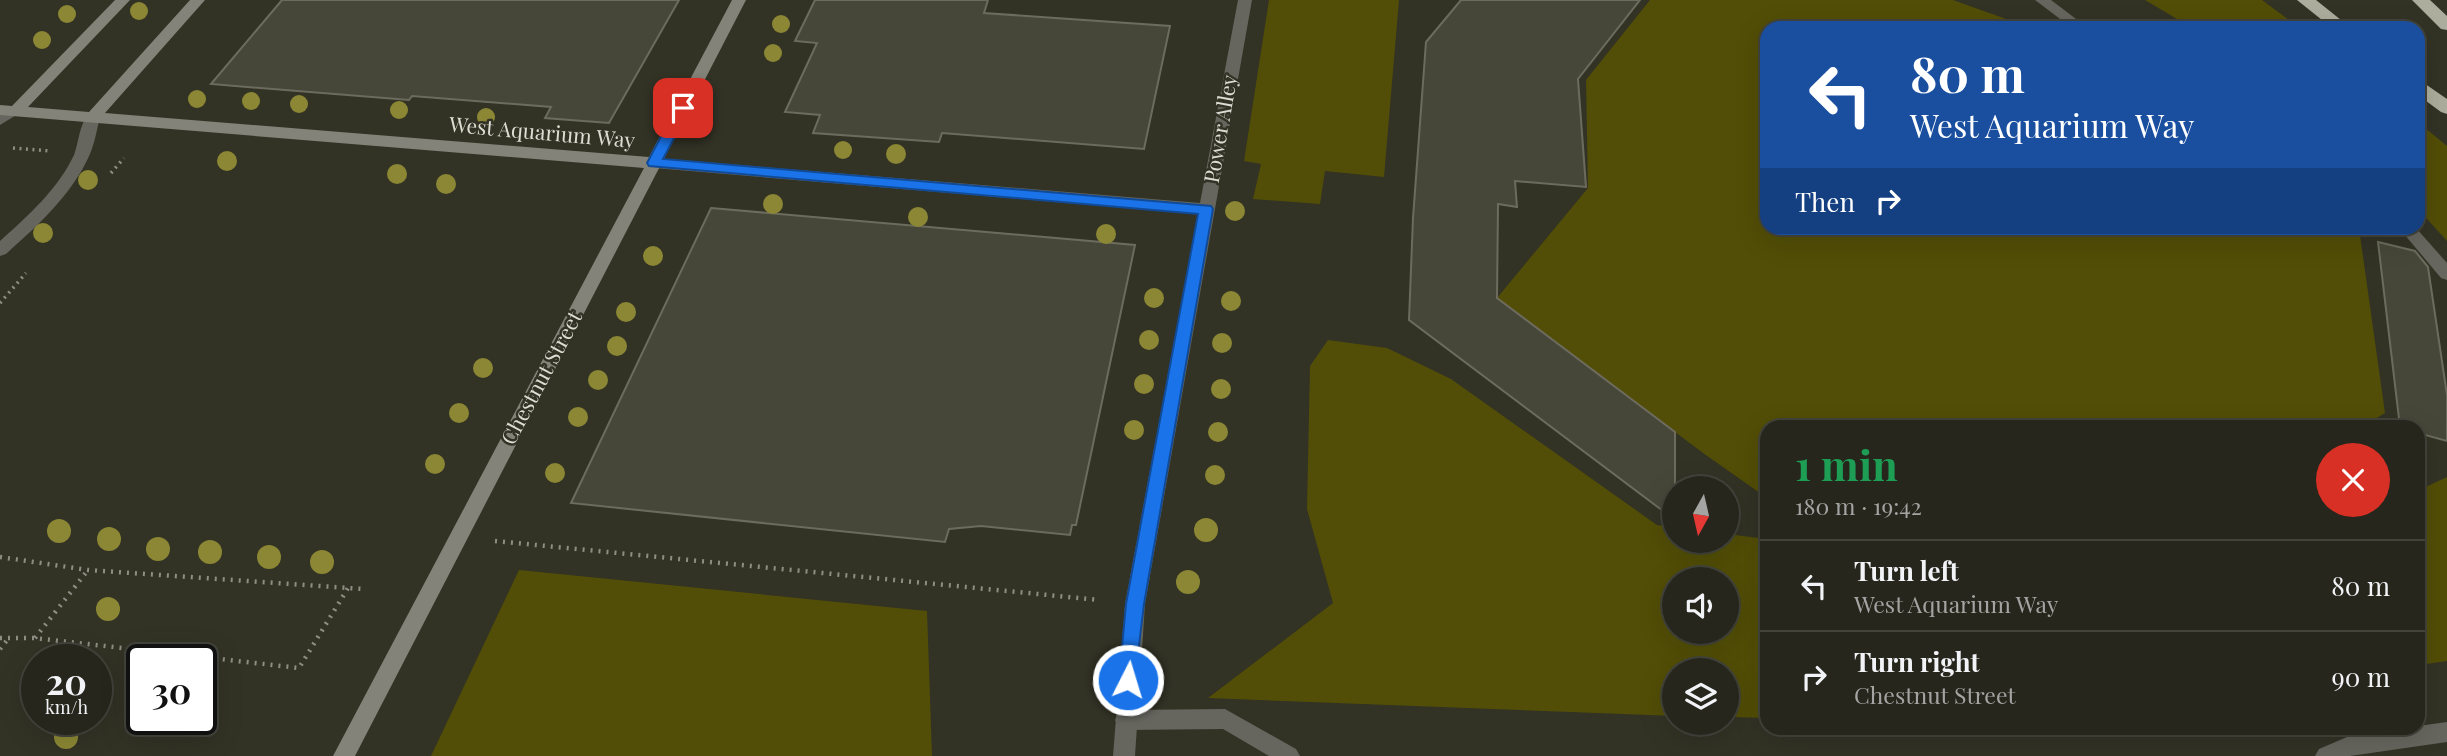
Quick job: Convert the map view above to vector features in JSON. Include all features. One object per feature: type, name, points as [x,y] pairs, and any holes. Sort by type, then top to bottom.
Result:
[{"type":"highway","points":[[2305,0],[2334,21]]},
{"type":"highway","points":[[2420,0],[2447,25]]},
{"type":"highway","points":[[2425,91],[2447,108]]},
{"type":"street","points":[[0,120],[16,111],[123,0]]},
{"type":"street","points":[[0,250],[41,213],[71,173],[82,154],[93,117],[198,0]]},
{"type":"street","name":"Chestnut Street","points":[[344,756],[739,0]]},
{"type":"street","name":"Power Alley","points":[[1125,756],[1125,720],[1135,604],[1245,0]]},
{"type":"street","points":[[2042,0],[2071,21]]},
{"type":"street","name":"West Aquarium Way","points":[[0,110],[1206,209]]},
{"type":"street","points":[[2413,235],[2447,274]]},
{"type":"street","points":[[1125,720],[1225,719],[1289,756]]},
{"type":"street","points":[[2425,735],[2447,732]]},
{"type":"street","points":[[2326,756],[2354,744],[2424,735]]},
{"type":"path","points":[[12,148],[58,152]]},
{"type":"path","points":[[458,538],[1135,604]]},
{"type":"path","points":[[0,557],[88,570],[362,589]]},
{"type":"path","points":[[34,638],[88,570]]},
{"type":"path","points":[[0,638],[34,638],[299,668],[348,588]]},
{"type":"path","points":[[0,649],[8,639]]},
{"type":"shaded area","points":[[1269,0],[1399,0],[1384,177],[1325,171],[1320,204],[1253,199],[1261,164],[1244,161]]},
{"type":"shaded area","points":[[1650,0],[1953,0],[2012,21],[1760,21],[1760,235],[2360,235],[2385,413],[2374,420],[1760,420],[1760,493],[1497,298],[1588,188],[1586,80]]},
{"type":"shaded area","points":[[2145,0],[2262,0],[2290,21],[2180,21]]},
{"type":"shaded area","points":[[2425,128],[2447,146],[2447,241],[2425,217]]},
{"type":"shaded area","points":[[1328,340],[1387,348],[1451,379],[1657,525],[1662,526],[1662,553],[1740,553],[1740,536],[1760,538],[1760,718],[1739,717],[1739,658],[1662,658],[1662,715],[1208,698],[1333,603],[1307,509],[1310,366]]},
{"type":"shaded area","points":[[2447,477],[2447,661],[2425,664],[2425,487]]},
{"type":"shaded area","points":[[519,570],[927,611],[932,756],[431,756]]},
{"type":"building","points":[[282,0],[679,0],[609,123],[545,118],[551,107],[412,96],[409,100],[211,84]]},
{"type":"building","points":[[815,0],[988,0],[984,13],[1170,26],[1144,149],[942,133],[939,142],[813,133],[820,115],[785,112],[817,43],[795,41]]},
{"type":"building","points":[[1461,0],[1640,0],[1578,79],[1586,187],[1515,181],[1517,207],[1498,204],[1497,298],[1675,432],[1675,476],[1662,476],[1662,510],[1409,320],[1413,218],[1426,42]]},
{"type":"building","points":[[711,208],[1135,245],[1076,525],[1072,525],[1070,535],[981,526],[949,529],[945,542],[571,503]]},
{"type":"building","points":[[2378,242],[2415,251],[2428,267],[2447,395],[2447,441],[2425,435],[2425,420],[2399,420]]},
{"type":"route","points":[[683,108],[654,163],[1206,209],[1135,604],[1128,680]]}]
